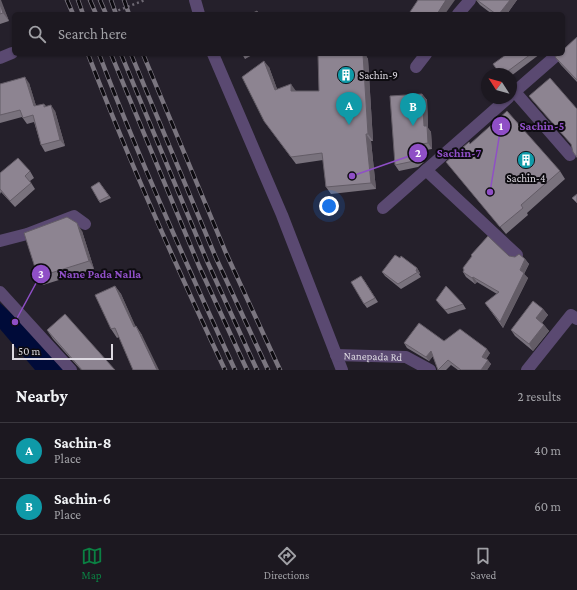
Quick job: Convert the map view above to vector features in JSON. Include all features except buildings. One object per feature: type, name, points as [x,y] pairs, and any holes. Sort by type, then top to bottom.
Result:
[{"type":"street","points":[[195,0],[198,12]]},
{"type":"street","points":[[460,12],[470,0]]},
{"type":"street","points":[[0,58],[12,53]]},
{"type":"street","points":[[214,56],[282,215],[342,370]]},
{"type":"street","points":[[416,68],[425,56]]},
{"type":"street","points":[[517,90],[556,56]]},
{"type":"street","points":[[517,101],[570,155]]},
{"type":"street","points":[[383,208],[501,104]]},
{"type":"street","points":[[426,170],[516,255]]},
{"type":"street","points":[[0,241],[27,234],[74,216],[85,224]]},
{"type":"street","points":[[0,292],[71,370]]},
{"type":"street","points":[[527,370],[570,315],[577,319]]},
{"type":"street","name":"Nanepada Rd","points":[[336,355],[406,357],[430,370]]},
{"type":"path","points":[[114,12],[145,0]]},
{"type":"shaded area","points":[[0,303],[27,328],[64,370],[35,370],[0,329]]},
{"type":"railway","points":[[67,0],[72,12]]},
{"type":"railway","points":[[78,0],[82,12]]},
{"type":"railway","points":[[90,0],[95,12]]},
{"type":"railway","points":[[100,0],[105,12]]},
{"type":"railway","points":[[111,0],[115,12]]},
{"type":"railway","points":[[124,0],[128,12]]},
{"type":"railway","points":[[89,56],[154,213],[225,370]]},
{"type":"railway","points":[[100,56],[164,213],[235,370]]},
{"type":"railway","points":[[112,56],[199,266],[247,370]]},
{"type":"railway","points":[[122,56],[207,261],[257,370]]},
{"type":"railway","points":[[132,56],[216,258],[268,370]]},
{"type":"railway","points":[[144,56],[226,253],[280,370]]},
{"type":"place","name":"Sachin-9","points":[[346,75]]},
{"type":"place","name":"Sachin-8","points":[[349,125]]},
{"type":"place","name":"Sachin-6","points":[[413,126]]},
{"type":"place","name":"Sachin-4","points":[[526,160]]},
{"type":"place","name":"Sachin-7","points":[[352,176]]},
{"type":"place","name":"Sachin-5","points":[[490,192]]},
{"type":"place","name":"Nane Pada Nalla","points":[[15,322]]}]
